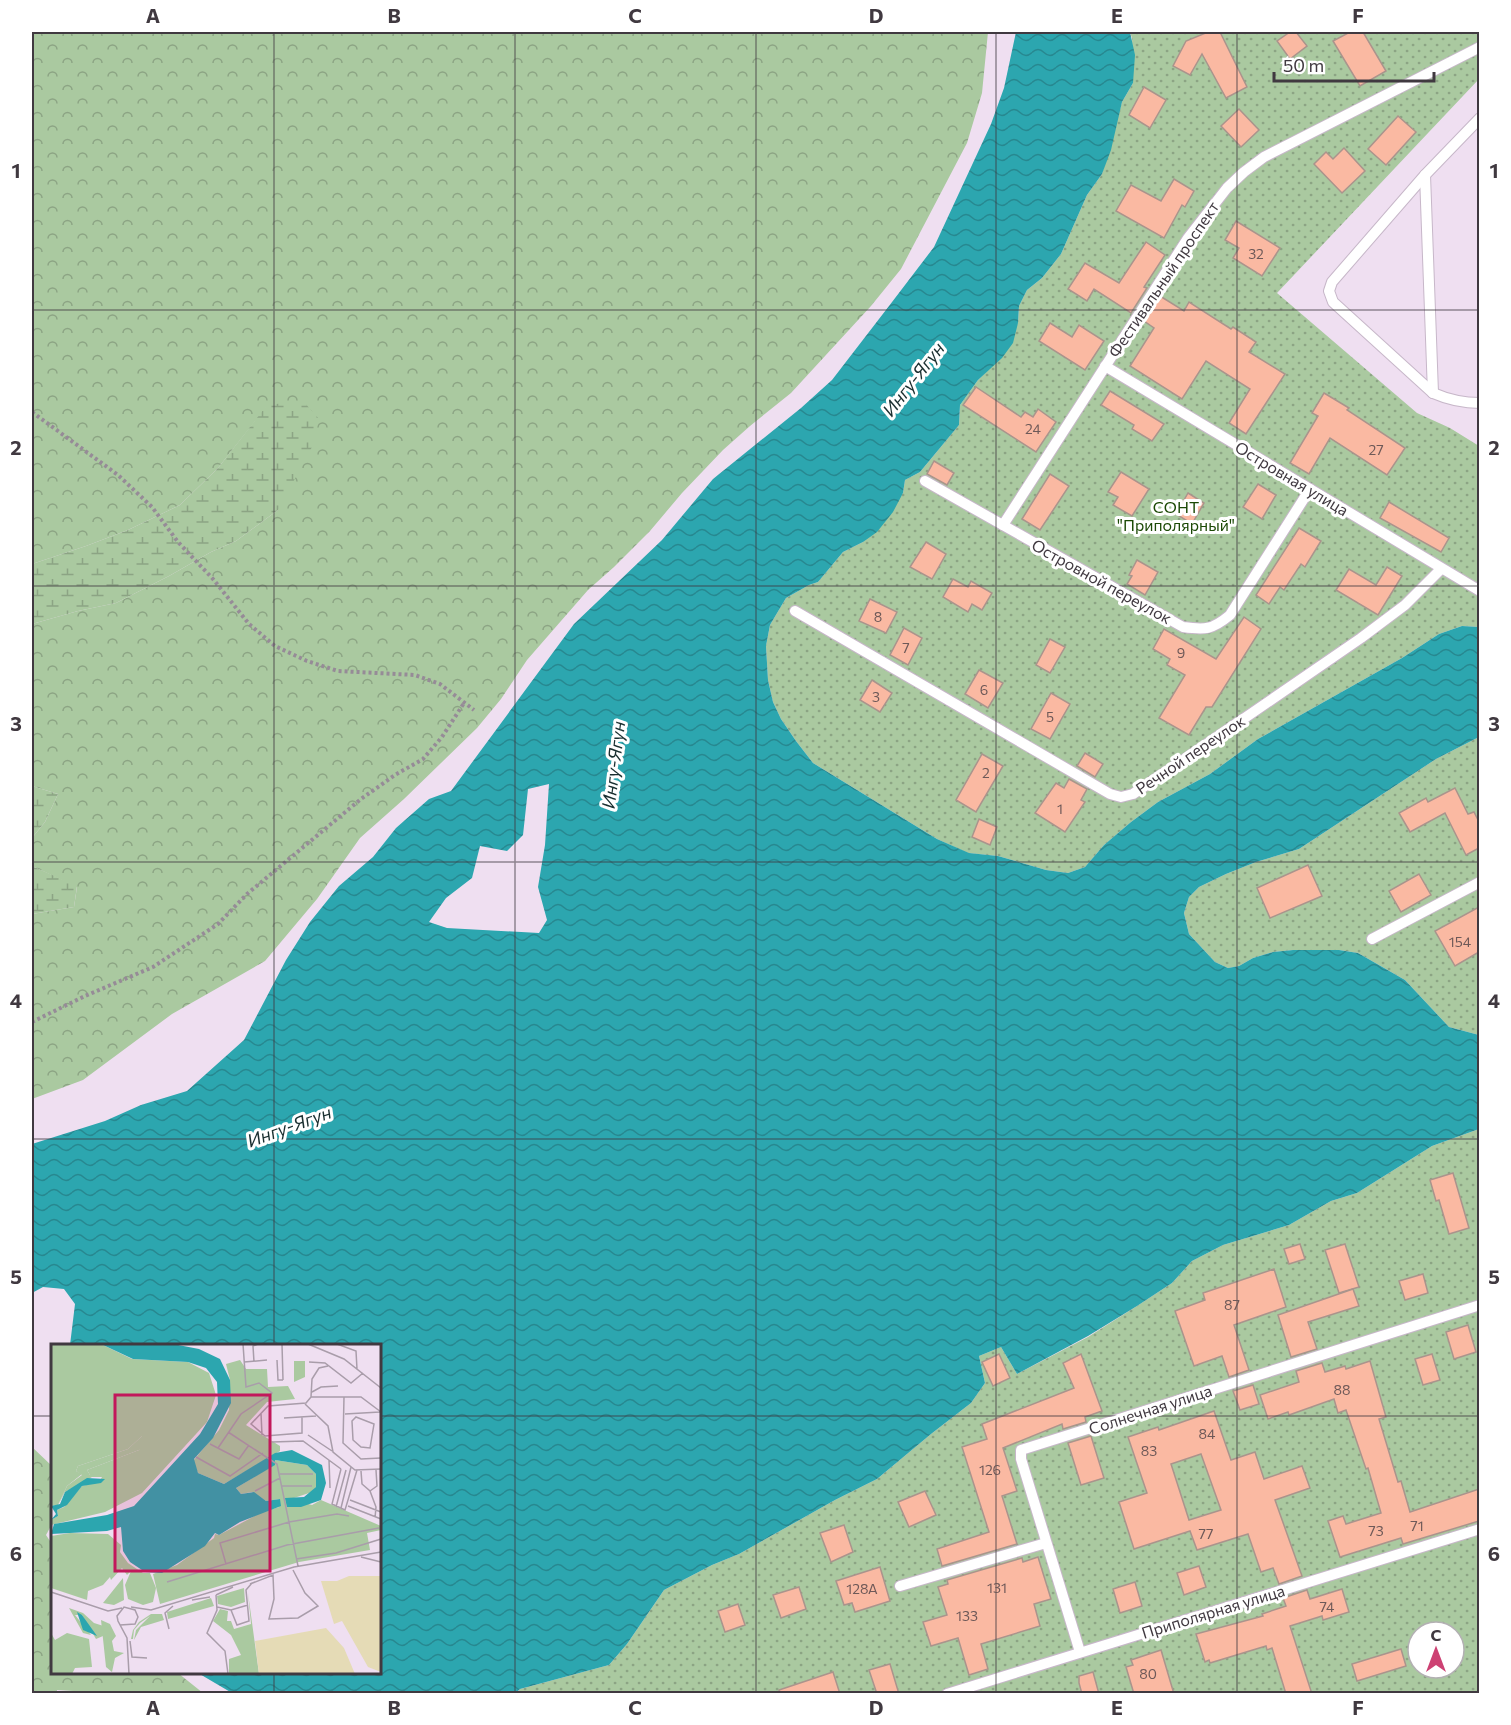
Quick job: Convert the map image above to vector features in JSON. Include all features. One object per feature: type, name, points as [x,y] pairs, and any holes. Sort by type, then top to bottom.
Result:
[{"type":"lane","name":"Фестивальный проспект","points":[[1003,525],[1188,238],[1215,202],[1244,172],[1288,143],[1479,47]]},
{"type":"lane","points":[[1479,118],[1425,175],[1332,282],[1329,291],[1333,302],[1433,393],[1448,400],[1479,403]]},
{"type":"lane","points":[[1425,175],[1433,393]]},
{"type":"lane","name":"Островная улица","points":[[1105,366],[1479,591]]},
{"type":"lane","name":"Островной переулок","points":[[925,481],[1183,627],[1210,629],[1230,615],[1310,489]]},
{"type":"lane","name":"Речной переулок","points":[[795,611],[1110,794],[1121,797],[1133,794],[1361,638],[1405,605],[1441,569]]},
{"type":"lane","points":[[1372,939],[1479,882]]},
{"type":"lane","name":"Солнечная улица","points":[[1080,1652],[1021,1459],[1021,1450],[1479,1305]]},
{"type":"lane","name":"Приполярная улица","points":[[946,1694],[1479,1529]]},
{"type":"lane","points":[[900,1586],[1046,1543]]},
{"type":"path","points":[[32,412],[118,475],[152,507],[178,542],[213,579],[249,624],[275,646],[307,662],[338,671],[415,675],[440,684],[474,710]]},
{"type":"path","points":[[32,1022],[153,967],[218,924],[247,894],[361,799],[423,759],[464,703]]},
{"type":"green space","points":[[32,32],[988,32],[982,93],[967,143],[901,269],[871,306],[791,393],[723,450],[650,531],[588,590],[527,660],[501,699],[477,728],[360,838],[317,899],[265,961],[172,1014],[83,1080],[32,1099],[32,914],[74,907],[77,887],[32,866],[32,838],[45,822],[58,794],[32,786],[32,624],[116,603],[236,541],[278,510],[268,405],[218,468],[180,505],[128,530],[32,564]]},
{"type":"green space","name":"СОНТ \"Приполярный\"","points":[[1130,32],[1479,32],[1479,79],[1277,293],[1417,413],[1450,428],[1479,446],[1479,627],[1462,626],[1439,634],[1402,658],[1258,739],[1210,774],[1158,802],[1104,845],[1085,867],[1068,873],[1046,870],[998,856],[968,853],[937,839],[813,763],[781,719],[773,702],[768,680],[766,646],[770,625],[786,598],[818,582],[843,552],[863,542],[903,493],[905,480],[920,472],[959,425],[960,405],[989,369],[1018,323],[1019,306],[1027,290],[1042,278],[1061,254],[1087,195],[1102,174],[1122,102],[1133,83]]},
{"type":"green space","points":[[303,401],[319,419],[312,447],[278,510],[236,541],[116,603],[32,624],[32,564],[128,530],[180,505],[218,468],[267,405]]},
{"type":"green space","points":[[1479,737],[1479,1035],[1449,1027],[1405,980],[1358,953],[1339,950],[1273,952],[1253,958],[1239,966],[1228,968],[1215,962],[1189,934],[1184,913],[1189,897],[1199,887],[1256,862],[1299,849],[1436,759]]},
{"type":"green space","points":[[32,786],[58,794],[45,822],[32,838]]},
{"type":"green space","points":[[32,866],[77,886],[74,907],[32,914]]},
{"type":"green space","points":[[1479,1129],[1479,1693],[516,1694],[520,1689],[609,1665],[627,1644],[664,1590],[739,1554],[877,1479],[971,1403],[985,1383],[979,1356],[1001,1347],[1017,1374],[1088,1337],[1137,1306],[1172,1283],[1192,1261],[1223,1245],[1289,1225],[1331,1201],[1357,1193],[1432,1146]]},
{"type":"green space","points":[[32,1447],[51,1465],[51,1526],[46,1535],[51,1542],[51,1674],[179,1674],[203,1693],[74,1694],[73,1691],[57,1690],[57,1693],[32,1693]]},
{"type":"water","name":"Ингу-Ягун","points":[[1016,32],[1130,32],[1135,55],[1133,83],[1122,102],[1111,150],[1102,174],[1087,195],[1061,254],[1042,278],[1027,290],[1019,306],[1013,343],[1002,358],[978,380],[960,405],[959,425],[920,472],[905,480],[903,493],[893,512],[877,532],[843,552],[818,582],[786,598],[770,625],[766,646],[768,680],[773,702],[781,719],[813,763],[937,839],[969,853],[998,856],[1046,870],[1068,873],[1085,867],[1104,845],[1158,802],[1210,774],[1258,739],[1402,658],[1439,634],[1462,626],[1479,627],[1479,737],[1436,759],[1299,849],[1256,862],[1199,887],[1189,897],[1184,913],[1189,934],[1215,962],[1228,968],[1239,966],[1253,958],[1273,952],[1339,950],[1358,953],[1405,980],[1449,1027],[1479,1035],[1479,1129],[1432,1146],[1357,1193],[1331,1201],[1289,1225],[1223,1245],[1192,1261],[1172,1283],[1137,1306],[1088,1336],[1017,1374],[1001,1347],[979,1356],[985,1383],[971,1403],[877,1479],[739,1554],[664,1590],[627,1644],[609,1665],[520,1689],[516,1693],[232,1693],[200,1674],[381,1674],[381,1344],[70,1344],[75,1304],[64,1289],[43,1287],[32,1293],[32,1144],[105,1121],[141,1105],[187,1091],[244,1040],[286,960],[310,922],[339,886],[373,857],[396,828],[429,799],[451,791],[574,624],[662,540],[713,479],[832,380],[934,247],[991,124],[1004,88]],"holes":[[[549,784],[545,845],[538,887],[547,920],[539,933],[447,928],[429,922],[446,898],[472,878],[480,846],[507,851],[523,835],[528,789]]]},
{"type":"building","points":[[1208,32],[1220,32],[1247,87],[1226,98],[1202,54],[1190,75],[1173,66],[1186,41]]},
{"type":"building","points":[[1290,32],[1296,32],[1307,46],[1290,59],[1277,41]]},
{"type":"building","points":[[1350,32],[1363,32],[1386,71],[1360,86],[1333,41]]},
{"type":"building","points":[[1144,87],[1166,100],[1150,128],[1129,115]]},
{"type":"building","points":[[1239,109],[1259,130],[1241,147],[1221,126]]},
{"type":"building","points":[[1398,116],[1416,132],[1386,165],[1368,149]]},
{"type":"building","points":[[1344,148],[1365,171],[1342,193],[1314,164],[1326,152],[1333,159]]},
{"type":"building","points":[[1174,179],[1194,191],[1185,207],[1182,205],[1164,238],[1116,211],[1131,185],[1161,201]]},
{"type":"building","points":[[1236,221],[1280,248],[1262,276],[1233,258],[1239,248],[1225,240]]},
{"type":"building","points":[[1146,242],[1165,255],[1144,287],[1147,288],[1131,313],[1094,289],[1087,301],[1068,289],[1085,263],[1119,283]]},
{"type":"building","points":[[1160,296],[1184,311],[1189,302],[1231,329],[1233,327],[1256,342],[1249,352],[1285,374],[1246,434],[1229,423],[1250,389],[1206,361],[1182,399],[1130,366],[1154,328],[1144,321]]},
{"type":"building","points":[[1050,323],[1072,337],[1079,325],[1104,341],[1085,370],[1039,341]]},
{"type":"building","points":[[976,387],[1021,417],[1025,412],[1033,417],[1038,409],[1056,422],[1036,452],[963,405]]},
{"type":"building","points":[[1110,391],[1164,424],[1152,441],[1132,429],[1134,425],[1101,405]]},
{"type":"building","points":[[1324,393],[1405,448],[1387,475],[1330,438],[1309,474],[1290,463],[1318,416],[1312,413]]},
{"type":"building","points":[[934,461],[954,473],[947,485],[927,474]]},
{"type":"building","points":[[1121,472],[1149,489],[1132,516],[1113,505],[1118,497],[1108,492]]},
{"type":"building","points":[[1050,474],[1069,486],[1040,530],[1022,519]]},
{"type":"building","points":[[1258,484],[1276,495],[1262,519],[1243,507]]},
{"type":"building","points":[[1188,493],[1204,503],[1192,524],[1176,514]]},
{"type":"building","points":[[1389,502],[1449,538],[1441,552],[1380,518]]},
{"type":"building","points":[[1299,528],[1321,541],[1305,567],[1301,564],[1284,590],[1280,587],[1269,604],[1256,595]]},
{"type":"building","points":[[926,542],[946,554],[932,579],[910,567]]},
{"type":"building","points":[[1137,560],[1158,572],[1145,595],[1127,584]]},
{"type":"building","points":[[1387,567],[1402,576],[1378,615],[1336,590],[1349,569],[1376,585]]},
{"type":"building","points":[[953,579],[968,587],[971,581],[992,593],[982,610],[972,604],[968,612],[943,597]]},
{"type":"building","points":[[870,599],[897,612],[886,633],[859,621]]},
{"type":"building","points":[[1244,617],[1261,629],[1212,707],[1206,707],[1189,735],[1159,718],[1185,675],[1167,665],[1170,659],[1153,649],[1164,629],[1216,659]]},
{"type":"building","points":[[904,628],[922,638],[908,665],[890,655]]},
{"type":"building","points":[[1050,639],[1065,647],[1050,673],[1036,665]]},
{"type":"building","points":[[979,670],[1003,683],[988,708],[965,694]]},
{"type":"building","points":[[872,680],[892,693],[880,712],[860,700]]},
{"type":"building","points":[[1051,693],[1070,704],[1050,739],[1031,729]]},
{"type":"building","points":[[1085,753],[1103,764],[1095,777],[1077,766]]},
{"type":"building","points":[[982,754],[1003,766],[976,812],[956,800]]},
{"type":"building","points":[[1069,779],[1087,789],[1081,800],[1085,802],[1065,832],[1035,813],[1056,783],[1064,788]]},
{"type":"building","points":[[1455,788],[1468,814],[1474,812],[1479,822],[1479,848],[1466,855],[1445,813],[1410,832],[1399,813],[1426,798],[1428,802]]},
{"type":"building","points":[[979,819],[997,827],[990,845],[972,837]]},
{"type":"building","points":[[1308,865],[1322,896],[1270,918],[1257,888]]},
{"type":"building","points":[[1419,874],[1431,895],[1401,912],[1389,891]]},
{"type":"building","points":[[1479,907],[1479,952],[1455,966],[1435,931]]},
{"type":"building","points":[[1453,1173],[1469,1228],[1449,1234],[1439,1200],[1436,1201],[1430,1180]]},
{"type":"building","points":[[1300,1244],[1305,1259],[1289,1264],[1284,1249]]},
{"type":"building","points":[[1345,1244],[1359,1287],[1339,1293],[1325,1250]]},
{"type":"building","points":[[1274,1269],[1286,1307],[1234,1325],[1249,1370],[1229,1377],[1222,1356],[1194,1366],[1175,1311],[1205,1300],[1203,1293]]},
{"type":"building","points":[[1423,1274],[1428,1293],[1405,1300],[1399,1281]]},
{"type":"building","points":[[1353,1289],[1359,1306],[1308,1322],[1317,1349],[1291,1357],[1278,1315]]},
{"type":"building","points":[[1468,1325],[1476,1352],[1454,1359],[1446,1332]]},
{"type":"building","points":[[999,1354],[1010,1378],[993,1386],[982,1362]]},
{"type":"building","points":[[1081,1354],[1102,1411],[1085,1417],[1086,1422],[1063,1429],[1062,1424],[1003,1448],[1017,1491],[1002,1496],[1017,1544],[942,1566],[937,1549],[989,1532],[962,1447],[987,1439],[982,1424],[1074,1388],[1063,1363]]},
{"type":"building","points":[[1432,1354],[1440,1380],[1423,1385],[1415,1359]]},
{"type":"building","points":[[1370,1361],[1386,1417],[1379,1419],[1398,1482],[1401,1481],[1410,1512],[1479,1489],[1479,1521],[1403,1544],[1401,1538],[1340,1557],[1328,1521],[1343,1516],[1346,1524],[1381,1513],[1368,1468],[1366,1469],[1346,1410],[1338,1413],[1334,1399],[1289,1415],[1288,1412],[1268,1419],[1260,1395],[1299,1382],[1296,1371],[1322,1363],[1325,1372],[1345,1366],[1346,1369]]},
{"type":"building","points":[[1253,1385],[1259,1404],[1240,1410],[1233,1391]]},
{"type":"building","points":[[1214,1411],[1231,1460],[1255,1452],[1264,1479],[1302,1466],[1310,1488],[1275,1500],[1302,1576],[1279,1584],[1273,1568],[1261,1572],[1248,1534],[1197,1550],[1190,1531],[1134,1549],[1119,1502],[1147,1493],[1128,1437],[1158,1427],[1159,1430]],"holes":[[[1201,1454],[1221,1510],[1189,1520],[1171,1464]]]},
{"type":"building","points":[[1091,1436],[1104,1478],[1081,1485],[1068,1443]]},
{"type":"building","points":[[925,1491],[936,1515],[909,1527],[898,1502]]},
{"type":"building","points":[[844,1525],[853,1552],[831,1562],[820,1533]]},
{"type":"building","points":[[1038,1557],[1051,1599],[1034,1604],[1040,1626],[981,1644],[988,1669],[969,1675],[958,1638],[931,1646],[923,1622],[947,1615],[938,1587],[948,1584],[947,1580],[1022,1558],[1023,1562]]},
{"type":"building","points":[[1199,1566],[1206,1587],[1184,1595],[1177,1573]]},
{"type":"building","points":[[880,1567],[890,1601],[855,1612],[852,1603],[844,1605],[836,1581]]},
{"type":"building","points":[[1135,1582],[1142,1606],[1120,1613],[1113,1589]]},
{"type":"building","points":[[799,1587],[806,1609],[781,1618],[773,1595]]},
{"type":"building","points":[[1342,1589],[1349,1612],[1323,1620],[1322,1616],[1290,1626],[1312,1694],[1286,1694],[1272,1648],[1267,1650],[1266,1646],[1210,1663],[1209,1660],[1205,1662],[1196,1634],[1263,1616],[1262,1614],[1286,1606],[1283,1598],[1307,1590],[1310,1599]]},
{"type":"building","points":[[738,1604],[745,1625],[725,1632],[718,1611]]},
{"type":"building","points":[[1401,1649],[1406,1666],[1357,1681],[1352,1664]]},
{"type":"building","points":[[1161,1650],[1174,1694],[1134,1694],[1126,1667],[1133,1665],[1131,1660]]},
{"type":"building","points":[[890,1664],[899,1694],[877,1694],[869,1670]]},
{"type":"building","points":[[833,1672],[840,1694],[780,1694],[779,1690]]},
{"type":"building","points":[[1093,1672],[1099,1694],[1082,1694],[1079,1676]]}]
